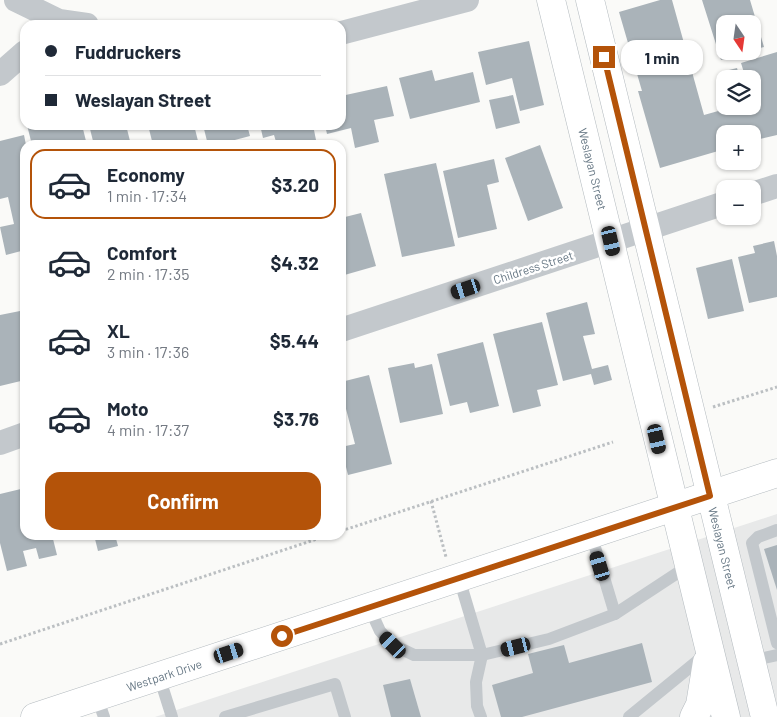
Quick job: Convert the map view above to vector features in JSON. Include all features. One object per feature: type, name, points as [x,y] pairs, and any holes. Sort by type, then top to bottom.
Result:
[{"type":"main road","name":"Weslayan Street","points":[[551,0],[611,241],[673,507],[726,717]]},
{"type":"main road","name":"Weslayan Street","points":[[590,0],[733,586],[761,663],[765,717]]},
{"type":"main road","name":"Westpark Drive","points":[[35,717],[101,707],[159,676],[777,474]]},
{"type":"main road","points":[[694,717],[700,705],[710,651]]},
{"type":"main road","points":[[761,663],[777,695]]},
{"type":"street","points":[[16,0],[52,20]]},
{"type":"street","points":[[346,32],[467,0]]},
{"type":"street","points":[[0,74],[20,56]]},
{"type":"street","points":[[761,191],[777,186]]},
{"type":"street","name":"Childress Street","points":[[346,328],[716,206]]},
{"type":"street","points":[[0,442],[20,436]]},
{"type":"lane","points":[[777,530],[758,537],[752,543],[777,643]]},
{"type":"lane","points":[[591,534],[615,614]]},
{"type":"lane","points":[[369,607],[380,631],[393,645],[414,655],[482,656],[550,638],[615,614],[688,566]]},
{"type":"lane","points":[[456,579],[482,656],[476,682],[477,706],[481,717]]},
{"type":"lane","points":[[733,586],[760,579]]},
{"type":"lane","points":[[630,717],[710,651]]},
{"type":"lane","points":[[159,676],[172,717]]},
{"type":"lane","points":[[225,717],[335,684],[345,717]]},
{"type":"path","points":[[691,414],[777,387]]},
{"type":"path","points":[[346,529],[613,442]]},
{"type":"path","points":[[432,501],[456,579]]},
{"type":"path","points":[[0,644],[314,540]]},
{"type":"shaded area","points":[[777,514],[777,717],[155,717]]},
{"type":"building","points":[[660,0],[672,0],[704,115],[716,112],[716,115],[761,115],[761,70],[743,70],[741,63],[751,60],[761,60],[761,57],[777,52],[777,135],[761,139],[761,125],[716,125],[716,152],[660,168],[638,91],[642,91],[619,12]]},
{"type":"building","points":[[702,0],[750,0],[754,15],[716,15],[716,44]]},
{"type":"building","points":[[761,37],[764,47],[761,48]]},
{"type":"building","points":[[529,41],[544,105],[520,111],[512,78],[486,85],[478,52]]},
{"type":"building","points":[[432,70],[435,81],[473,72],[480,102],[410,119],[399,78]]},
{"type":"building","points":[[387,86],[394,116],[374,120],[379,142],[355,148],[351,128],[346,129],[346,95]]},
{"type":"building","points":[[513,95],[520,123],[496,129],[489,100]]},
{"type":"building","points":[[28,130],[83,130],[86,140],[31,140]]},
{"type":"building","points":[[90,130],[127,130],[130,140],[93,140]]},
{"type":"building","points":[[149,130],[195,130],[198,140],[152,140]]},
{"type":"building","points":[[204,130],[248,130],[250,136],[235,140],[207,140]]},
{"type":"building","points":[[261,130],[314,130],[316,140],[276,140],[274,135],[263,138]]},
{"type":"building","points":[[326,130],[343,130],[327,134]]},
{"type":"building","points":[[24,135],[25,140],[20,140],[20,251],[6,255],[0,227],[14,224],[8,197],[0,199],[0,141]]},
{"type":"building","points":[[540,145],[563,208],[528,221],[505,158]]},
{"type":"building","points":[[494,159],[499,182],[487,185],[497,229],[458,238],[443,171]]},
{"type":"building","points":[[436,163],[455,246],[402,257],[384,174]]},
{"type":"building","points":[[361,213],[376,266],[346,275],[346,217]]},
{"type":"building","points":[[774,241],[777,256],[777,297],[749,303],[738,257],[755,253],[753,246]]},
{"type":"building","points":[[732,259],[744,311],[708,319],[696,268]]},
{"type":"building","points":[[587,302],[595,334],[583,336],[592,369],[608,365],[612,380],[594,385],[591,374],[563,381],[546,313]]},
{"type":"building","points":[[20,311],[20,381],[0,386],[0,315]]},
{"type":"building","points":[[542,322],[558,385],[537,390],[541,406],[513,413],[493,334]]},
{"type":"building","points":[[483,342],[499,406],[470,413],[467,402],[450,406],[437,354]]},
{"type":"building","points":[[414,363],[415,368],[432,364],[443,414],[400,423],[388,368]]},
{"type":"building","points":[[369,375],[392,464],[348,475],[346,446],[355,444],[346,409],[346,381]]},
{"type":"building","points":[[20,489],[20,540],[53,540],[57,555],[39,559],[36,548],[23,551],[27,566],[7,571],[0,543],[0,494]]},
{"type":"building","points":[[95,540],[116,540],[118,546],[98,551]]},
{"type":"building","points":[[777,545],[777,590],[764,549]]},
{"type":"building","points":[[642,643],[652,682],[522,717],[501,717],[492,685],[533,673],[528,654],[564,645],[569,663]]},
{"type":"building","points":[[410,679],[421,717],[391,717],[383,685]]},
{"type":"route","points":[[282,636],[653,513],[710,496],[604,57]]}]
